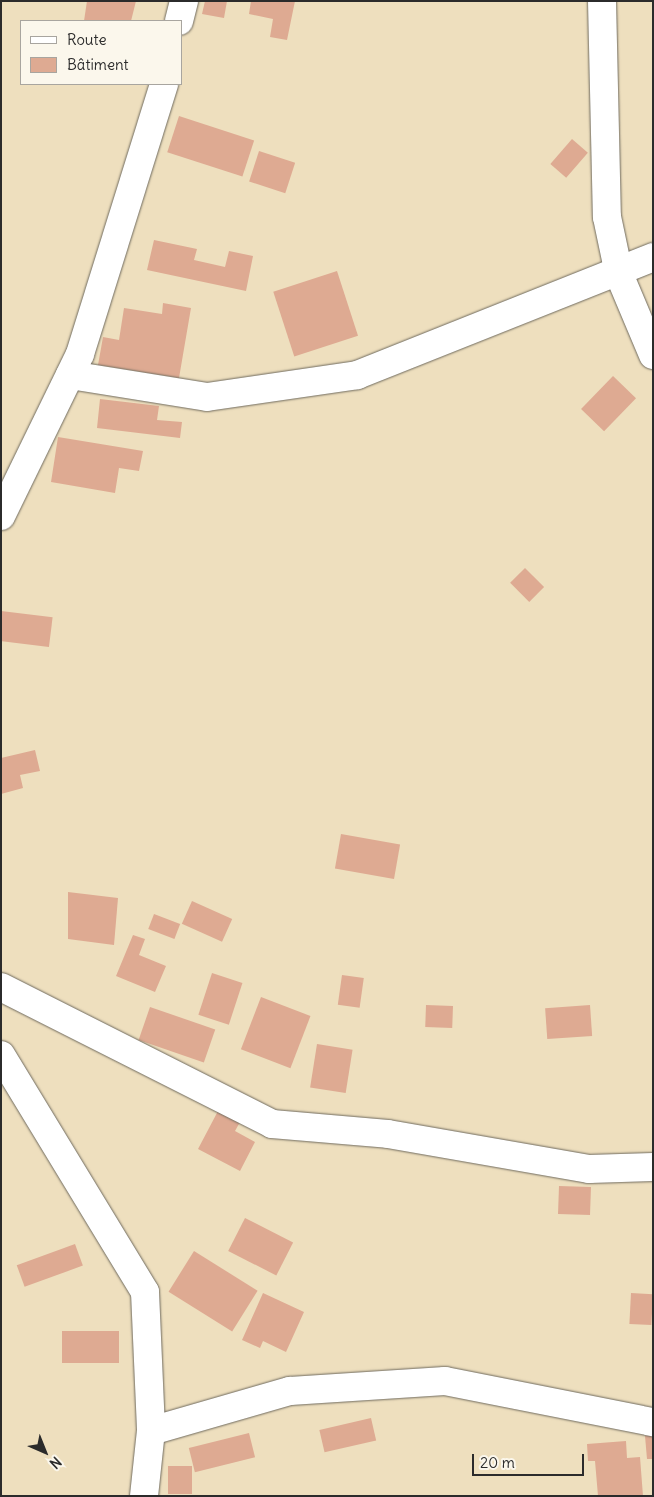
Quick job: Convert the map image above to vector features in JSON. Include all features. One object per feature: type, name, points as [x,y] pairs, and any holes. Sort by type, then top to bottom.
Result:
[{"type":"street","points":[[180,20],[184,1]]},
{"type":"street","points":[[602,1],[607,217],[619,274],[653,355]]},
{"type":"street","points":[[1,516],[70,375],[164,85]]},
{"type":"street","points":[[70,375],[207,396],[357,374],[619,274],[653,257]]},
{"type":"street","points":[[1,987],[272,1124],[388,1134],[589,1169],[653,1167]]},
{"type":"street","points":[[1,1055],[145,1292],[151,1431],[144,1496]]},
{"type":"street","points":[[151,1431],[290,1392],[445,1381],[653,1422]]},
{"type":"building","points":[[87,1],[136,1],[131,20],[84,20]]},
{"type":"building","points":[[205,1],[227,1],[224,18],[202,14]]},
{"type":"building","points":[[251,1],[295,1],[287,40],[270,37],[273,19],[249,14]]},
{"type":"building","points":[[179,116],[254,140],[242,177],[167,152]]},
{"type":"building","points":[[572,139],[588,153],[566,178],[550,164]]},
{"type":"building","points":[[259,151],[295,163],[285,193],[249,181]]},
{"type":"building","points":[[154,240],[197,249],[194,260],[225,267],[229,251],[253,256],[246,291],[147,270]]},
{"type":"building","points":[[337,271],[358,336],[294,356],[273,292]]},
{"type":"building","points":[[163,303],[191,308],[179,378],[98,365],[103,337],[119,340],[124,308],[162,314]]},
{"type":"building","points":[[613,376],[636,398],[604,431],[581,409]]},
{"type":"building","points":[[100,399],[159,406],[157,420],[182,422],[180,438],[97,428]]},
{"type":"building","points":[[58,437],[143,451],[139,471],[119,468],[115,493],[51,482]]},
{"type":"building","points":[[525,568],[544,587],[529,602],[510,583]]},
{"type":"building","points":[[1,611],[53,617],[49,647],[1,641]]},
{"type":"building","points":[[35,750],[40,771],[20,775],[23,788],[1,794],[1,758]]},
{"type":"building","points":[[341,834],[400,844],[394,879],[335,868]]},
{"type":"building","points":[[68,892],[118,898],[114,945],[68,939]]},
{"type":"building","points":[[192,901],[232,919],[222,942],[182,924]]},
{"type":"building","points":[[154,914],[180,924],[174,939],[148,929]]},
{"type":"building","points":[[133,935],[145,939],[139,955],[166,966],[155,992],[116,976]]},
{"type":"building","points":[[212,973],[242,983],[229,1025],[198,1015]]},
{"type":"building","points":[[342,975],[364,978],[360,1008],[338,1005]]},
{"type":"building","points":[[261,997],[310,1016],[290,1068],[241,1049]]},
{"type":"building","points":[[426,1005],[453,1006],[452,1028],[425,1027]]},
{"type":"building","points":[[590,1005],[592,1036],[547,1039],[545,1008]]},
{"type":"building","points":[[150,1007],[215,1029],[204,1063],[139,1040]]},
{"type":"building","points":[[317,1044],[353,1050],[346,1093],[310,1087]]},
{"type":"building","points":[[218,1111],[240,1122],[235,1131],[255,1142],[240,1171],[198,1149]]},
{"type":"building","points":[[559,1186],[591,1187],[590,1215],[558,1214]]},
{"type":"building","points":[[245,1218],[293,1243],[276,1275],[228,1251]]},
{"type":"building","points":[[75,1244],[83,1266],[25,1287],[17,1265]]},
{"type":"building","points":[[194,1251],[258,1291],[232,1331],[169,1292]]},
{"type":"building","points":[[263,1293],[304,1312],[286,1352],[263,1341],[260,1348],[242,1340]]},
{"type":"building","points":[[631,1293],[653,1294],[651,1325],[629,1324]]},
{"type":"building","points":[[62,1331],[119,1331],[119,1363],[62,1363]]},
{"type":"building","points":[[371,1418],[376,1440],[325,1452],[319,1430]]},
{"type":"building","points":[[249,1433],[255,1457],[195,1472],[189,1448]]},
{"type":"building","points":[[653,1435],[653,1459],[647,1459],[645,1436]]},
{"type":"building","points":[[626,1441],[627,1458],[640,1457],[643,1496],[598,1496],[595,1461],[588,1461],[587,1444]]},
{"type":"building","points":[[168,1466],[192,1466],[192,1494],[168,1494]]}]
